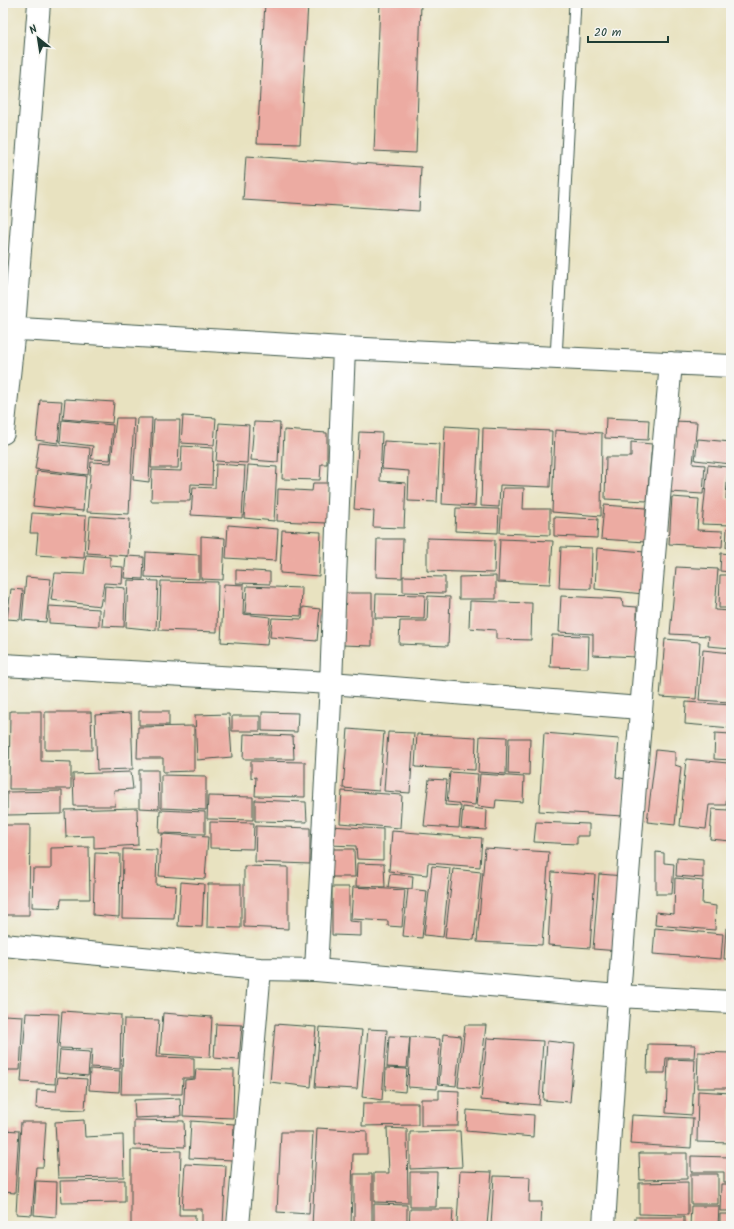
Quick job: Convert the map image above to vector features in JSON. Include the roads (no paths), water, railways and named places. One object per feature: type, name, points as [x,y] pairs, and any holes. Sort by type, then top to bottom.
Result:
[{"type":"street","points":[[3,433],[8,328],[39,3]]},
{"type":"street","points":[[8,328],[344,348],[731,366]]},
{"type":"street","points":[[316,970],[331,683],[344,348]]},
{"type":"street","points":[[604,1226],[618,996],[640,708],[671,363]]},
{"type":"street","points":[[3,665],[331,683],[640,708]]},
{"type":"street","points":[[3,944],[260,969],[316,970],[618,996],[731,1002]]},
{"type":"street","points":[[238,1226],[260,969]]},
{"type":"lane","points":[[556,358],[576,3]]}]
